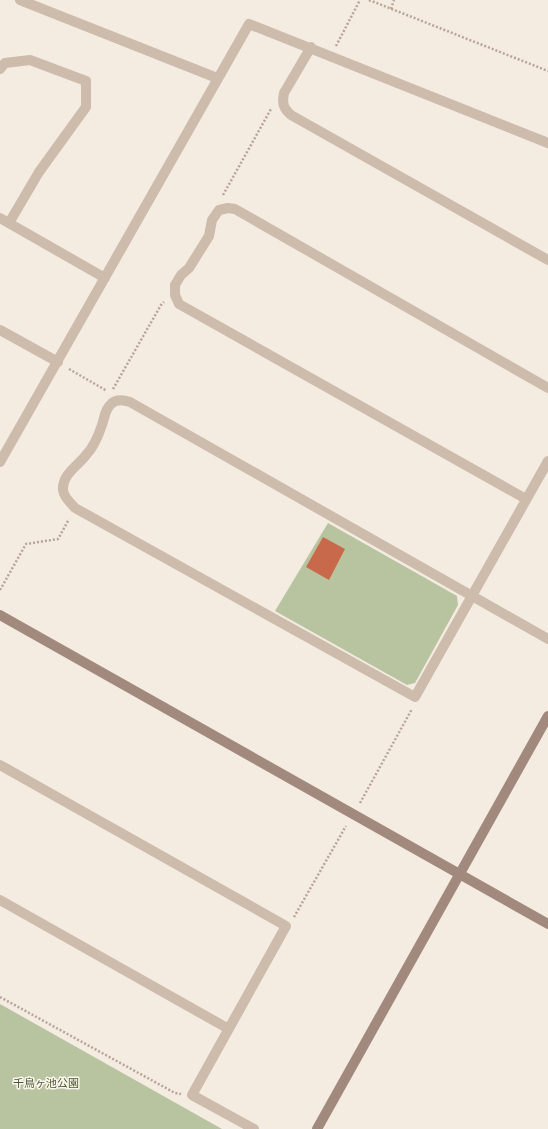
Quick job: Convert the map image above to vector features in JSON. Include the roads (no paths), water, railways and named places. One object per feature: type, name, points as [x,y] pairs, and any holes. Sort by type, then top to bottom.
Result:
[{"type":"street","points":[[20,0],[217,78]]},
{"type":"street","points":[[0,462],[249,24],[311,47],[548,143]]},
{"type":"street","points":[[311,47],[299,64],[290,85],[284,93],[282,101],[284,109],[291,115],[548,260]]},
{"type":"street","points":[[0,69],[5,63],[30,60],[86,81],[86,107],[38,172],[5,221],[105,278]]},
{"type":"street","points":[[526,499],[192,312],[179,304],[174,294],[174,284],[181,274],[189,268],[209,236],[212,220],[219,210],[228,208],[235,209],[548,388]]},
{"type":"street","points":[[0,330],[58,362]]},
{"type":"street","points":[[548,461],[473,596],[414,697],[76,508],[67,499],[63,491],[65,481],[69,473],[87,455],[102,425],[106,409],[114,401],[123,400],[130,402],[473,596],[548,639]]},
{"type":"street","points":[[0,615],[548,924]]},
{"type":"street","points":[[316,1129],[548,716]]},
{"type":"street","points":[[0,765],[286,926],[227,1028],[192,1095],[254,1129]]},
{"type":"street","points":[[0,900],[227,1028]]},
{"type":"park label","name":"千鳥ヶ池公園","points":[[46,1083]]}]
